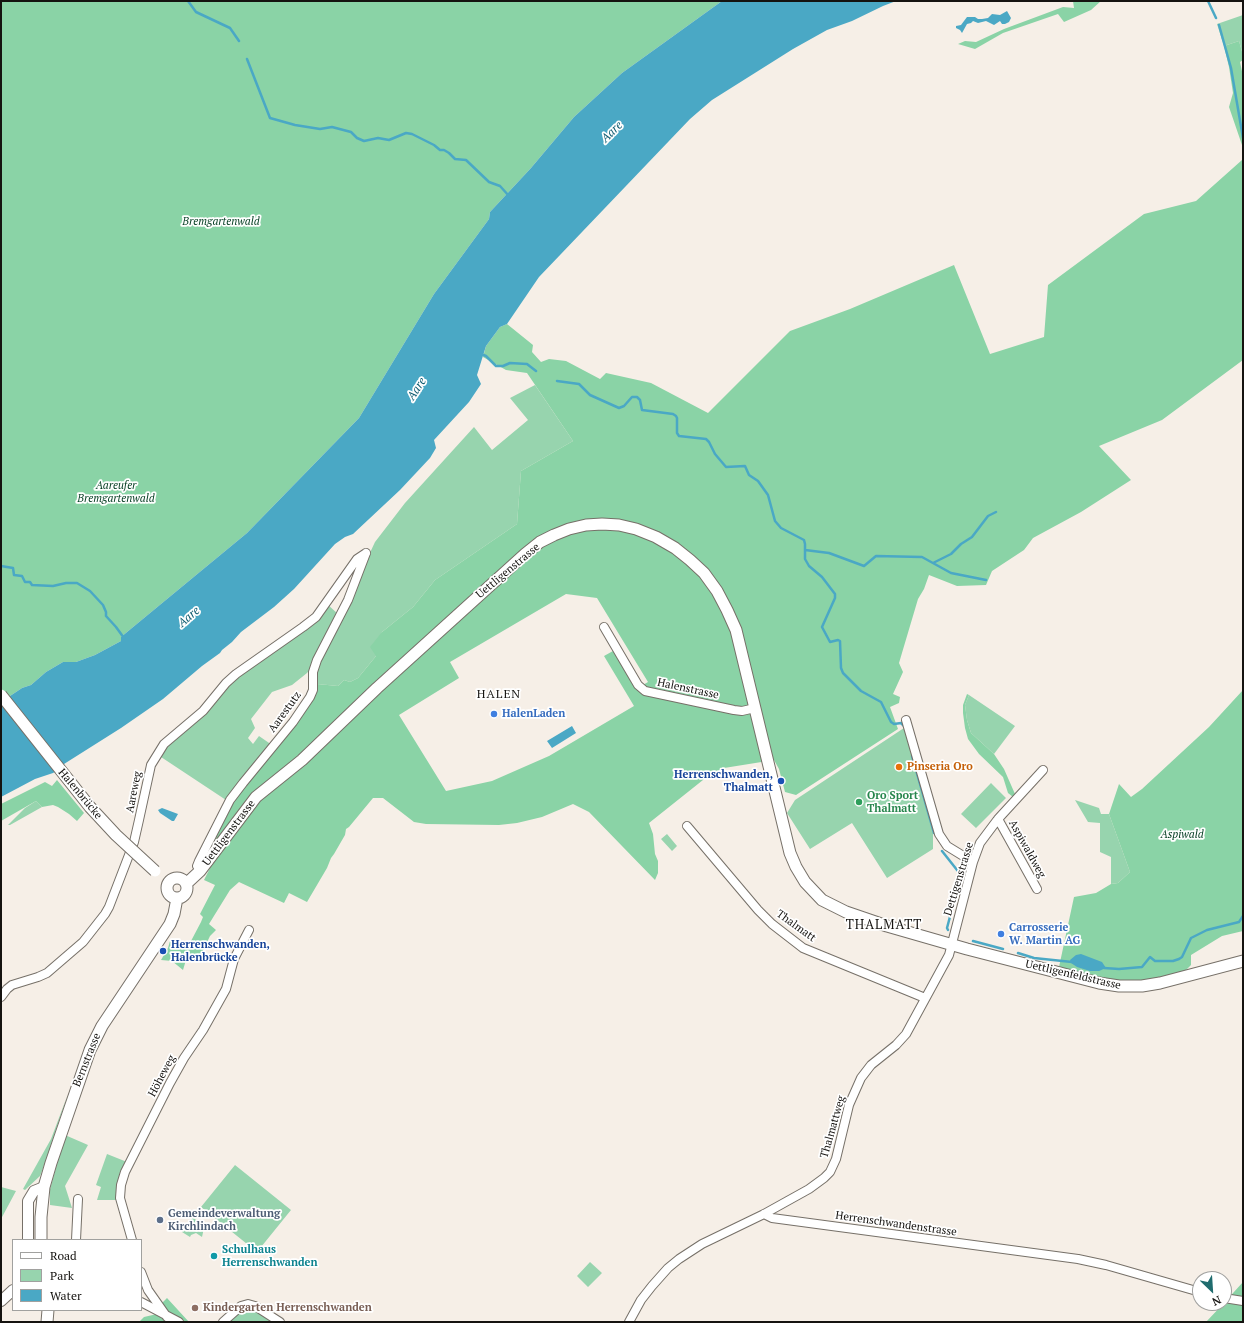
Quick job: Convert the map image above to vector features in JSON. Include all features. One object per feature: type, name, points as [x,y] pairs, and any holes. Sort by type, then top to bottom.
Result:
[{"type":"main road","name":"Uettligenstrasse","points":[[186,884],[200,871],[246,809],[260,793],[302,760],[377,688],[525,554],[540,542],[569,529],[586,525],[619,525],[636,528],[675,548],[704,573],[717,591],[727,610],[736,630],[790,853],[800,875],[810,889],[822,900],[846,912],[951,945]]},
{"type":"main road","name":"Halenbrücke","points":[[1,695],[90,807],[116,836],[169,882]]},
{"type":"main road","points":[[173,879],[183,879],[186,884],[188,888],[182,897],[172,897],[169,893],[167,886],[173,879]]},
{"type":"main road","name":"Bernstrasse","points":[[41,1239],[41,1188],[95,1037],[170,924],[174,914],[177,898]]},
{"type":"main road","name":"Uettligenfeldstrasse","points":[[951,945],[1099,983],[1119,986],[1142,986],[1160,983],[1243,961]]},
{"type":"main road","points":[[47,1322],[48,1311]]},
{"type":"street","name":"Aarestutz","points":[[200,871],[197,866],[199,861],[230,800],[293,722],[310,697],[313,690],[313,672],[317,660],[348,600],[366,553]]},
{"type":"street","name":"Aareweg","points":[[1,997],[12,985],[38,977],[46,972],[83,942],[110,907],[134,842],[151,765],[164,744],[203,711],[226,683],[236,674],[316,617],[357,559],[366,553]]},
{"type":"street","name":"Halenstrasse","points":[[604,627],[638,685],[645,691],[738,711],[755,708]]},
{"type":"street","points":[[906,720],[937,830],[941,839],[950,848],[973,862]]},
{"type":"street","name":"Dettigenstrasse","points":[[951,945],[973,862],[980,843],[998,819],[1043,770]]},
{"type":"street","name":"Aspiwaldweg","points":[[998,819],[1037,889]]},
{"type":"street","name":"Thalmatt","points":[[687,826],[758,910],[772,924],[803,948],[925,998]]},
{"type":"street","name":"Höheweg","points":[[132,1239],[120,1198],[125,1172],[170,1083],[184,1058],[203,1030],[226,989],[234,959],[249,930]]},
{"type":"street","name":"Thalmattweg","points":[[764,1214],[815,1185],[830,1172],[836,1159],[849,1105],[861,1078],[871,1064],[901,1040],[913,1023],[949,955],[951,945]]},
{"type":"street","points":[[28,1239],[28,1201],[31,1193],[41,1188]]},
{"type":"street","points":[[76,1239],[78,1199]]},
{"type":"street","points":[[629,1322],[641,1300],[652,1286],[668,1268],[679,1259],[708,1241],[764,1214]]},
{"type":"street","name":"Herrenschwandenstrasse","points":[[764,1214],[772,1218],[1078,1259],[1106,1265],[1192,1290]]},
{"type":"street","points":[[142,1275],[148,1290],[168,1317]]},
{"type":"street","points":[[1,1301],[12,1291]]},
{"type":"street","points":[[1232,1299],[1243,1301]]},
{"type":"street","points":[[142,1303],[179,1322]]},
{"type":"street","points":[[223,1322],[241,1306],[246,1304],[255,1306],[280,1322]]},
{"type":"green space","name":"Bremgartenwald","points":[[1,1],[722,1],[622,73],[574,117],[531,168],[490,212],[489,219],[434,294],[359,418],[247,533],[121,637],[121,641],[95,655],[76,662],[63,662],[46,672],[31,685],[22,688],[1,702]]},
{"type":"green space","points":[[1073,1],[1101,1],[1091,10],[1064,22],[1058,14],[1003,33],[975,49],[958,44],[965,41],[976,42],[1004,29],[1063,7],[1074,8]]},
{"type":"green space","points":[[1243,15],[1243,55],[1239,41],[1224,46],[1217,24]]},
{"type":"green space","points":[[1239,41],[1243,55],[1243,60],[1240,62],[1243,76],[1243,360],[1162,420],[1099,446],[1131,480],[1081,512],[1033,538],[1024,550],[992,571],[986,585],[957,586],[929,575],[924,589],[918,599],[899,663],[903,672],[893,694],[900,697],[899,703],[890,707],[898,729],[796,795],[785,792],[779,769],[774,760],[724,768],[708,776],[649,823],[653,834],[655,854],[658,861],[658,873],[655,880],[589,812],[573,804],[542,817],[517,823],[499,825],[426,824],[414,822],[383,798],[373,798],[346,829],[345,835],[307,902],[289,893],[284,903],[239,882],[230,890],[209,924],[216,930],[210,936],[201,955],[186,960],[183,970],[172,961],[161,960],[170,941],[183,947],[191,941],[203,917],[200,914],[215,885],[204,880],[210,868],[201,863],[243,787],[317,684],[338,686],[344,680],[350,682],[358,678],[376,656],[370,647],[382,632],[413,607],[435,580],[517,524],[521,471],[573,441],[527,373],[506,370],[483,357],[486,346],[500,327],[507,324],[533,345],[532,352],[541,362],[549,359],[566,361],[600,379],[606,373],[651,383],[708,413],[790,331],[850,309],[954,265],[990,354],[1044,337],[1048,285],[1144,214],[1196,201],[1242,160],[1242,145],[1229,107],[1233,93],[1224,46]],"holes":[[[566,594],[597,598],[648,682],[636,689],[613,651],[604,656],[634,706],[549,756],[492,781],[446,791],[399,715],[459,678],[450,662]]]},
{"type":"green space","points":[[535,385],[573,441],[521,471],[517,524],[435,580],[413,607],[382,632],[376,656],[358,678],[350,682],[344,680],[338,686],[317,684],[318,664],[375,542],[405,503],[474,427],[492,450],[528,420],[510,398]]},
{"type":"green space","points":[[327,604],[338,614],[312,667],[292,685],[272,692],[251,719],[255,728],[248,738],[253,744],[259,736],[272,745],[226,800],[161,757],[166,746],[227,684]]},
{"type":"green space","name":"Aspiwald","points":[[1243,690],[1243,931],[1222,936],[1191,955],[1191,965],[1186,970],[1151,981],[1112,982],[1059,967],[1074,897],[1096,893],[1111,884],[1118,883],[1130,872],[1109,814],[1119,784],[1131,797],[1142,789],[1209,727]]},
{"type":"green space","points":[[967,694],[969,695],[965,705],[971,733],[994,754],[1004,769],[1015,794],[1013,797],[1008,793],[1003,777],[979,754],[968,739],[963,713],[963,705]]},
{"type":"green space","points":[[969,695],[1015,726],[994,754],[971,733],[965,705]]},
{"type":"green space","name":"Oro Sport Thalmatt","points":[[904,728],[933,832],[933,849],[887,878],[852,823],[810,849],[787,813],[795,800]]},
{"type":"green space","points":[[57,780],[84,813],[77,821],[58,807],[53,805],[42,807],[36,801],[1,821],[1,804],[45,782],[52,786]]},
{"type":"green space","points":[[991,783],[1006,798],[976,828],[961,814]]},
{"type":"green space","points":[[1075,800],[1099,808],[1101,814],[1109,814],[1130,872],[1118,883],[1111,884],[1111,857],[1100,852],[1100,823],[1088,822]]},
{"type":"green space","points":[[36,801],[42,807],[8,825],[25,808]]},
{"type":"green space","points":[[667,834],[677,846],[672,851],[661,839]]},
{"type":"green space","points":[[68,1094],[40,1176],[25,1190],[23,1189],[51,1139]]},
{"type":"green space","points":[[65,1135],[88,1145],[65,1186],[72,1208],[50,1205],[49,1193]]},
{"type":"green space","points":[[107,1154],[127,1162],[118,1200],[97,1200],[101,1187],[96,1185]]},
{"type":"green space","points":[[235,1165],[291,1210],[257,1252],[201,1207]]},
{"type":"green space","points":[[1,1187],[16,1191],[1,1219]]},
{"type":"green space","points":[[193,1217],[204,1228],[202,1237],[196,1233],[190,1237],[182,1232]]},
{"type":"green space","points":[[590,1262],[602,1273],[588,1287],[577,1276]]},
{"type":"green space","points":[[1243,1282],[1243,1322],[1206,1322],[1216,1311],[1232,1311],[1232,1294]]},
{"type":"green space","points":[[167,1298],[189,1322],[140,1321],[144,1317],[157,1314],[161,1304]]},
{"type":"green space","points":[[251,1307],[274,1322],[228,1322],[243,1308]]},
{"type":"water","name":"Aare","points":[[722,1],[896,1],[852,21],[827,30],[793,49],[712,100],[690,119],[539,277],[507,324],[500,327],[486,346],[477,375],[481,384],[469,402],[434,440],[436,448],[430,458],[400,490],[353,534],[345,537],[335,544],[294,589],[274,607],[241,632],[220,653],[163,699],[64,764],[53,773],[35,779],[1,797],[1,702],[22,688],[31,685],[46,672],[63,662],[76,662],[95,655],[121,641],[121,637],[247,533],[359,418],[434,294],[489,219],[490,212],[531,168],[574,117],[622,73]]},
{"type":"water","points":[[1007,11],[1011,18],[1009,22],[1005,24],[1002,24],[1000,21],[994,25],[986,21],[978,23],[973,21],[967,24],[962,33],[956,28],[956,26],[961,25],[967,17],[982,19],[988,18],[992,14],[1000,15]]},
{"type":"water","points":[[572,726],[576,733],[552,748],[547,741]]},
{"type":"water","points":[[162,808],[178,814],[174,821],[160,813],[158,810]]},
{"type":"water","points":[[1081,954],[1102,962],[1106,968],[1099,971],[1090,971],[1077,967],[1071,963],[1070,960],[1076,955]]},
{"type":"waterway","points":[[188,1],[196,12],[230,28],[239,41]]},
{"type":"waterway","points":[[1208,1],[1216,18]]},
{"type":"waterway","points":[[1219,25],[1231,68],[1243,138]]},
{"type":"waterway","points":[[247,59],[270,118],[295,125],[320,129],[332,127],[351,132],[357,138],[364,141],[378,138],[389,140],[406,133],[412,134],[434,145],[440,150],[444,150],[455,159],[466,160],[489,182],[500,186],[509,196]]},
{"type":"waterway","points":[[481,354],[486,356],[496,366],[503,366],[510,363],[527,364],[536,371]]},
{"type":"waterway","points":[[557,381],[579,384],[590,395],[619,408],[624,406],[632,397],[637,397],[640,400],[642,410],[673,414],[676,416],[677,433],[679,436],[706,439],[715,454],[726,467],[745,466],[749,475],[758,481],[768,495],[775,521],[781,528],[804,540],[805,559],[809,566],[822,577],[835,594],[835,598],[822,627],[830,642],[840,641],[841,668],[843,673],[861,691],[881,702],[891,722],[894,724],[901,723],[904,726]]},
{"type":"waterway","points":[[933,563],[951,554],[961,544],[972,537],[988,516],[996,512]]},
{"type":"waterway","points":[[805,550],[829,553],[864,566],[876,556],[922,557],[951,573],[986,580]]},
{"type":"waterway","points":[[1,566],[13,568],[14,575],[22,576],[25,582],[30,582],[32,585],[53,586],[66,583],[77,583],[90,591],[103,605],[106,616],[124,638]]},
{"type":"waterway","points":[[912,756],[934,833]]},
{"type":"waterway","points":[[942,851],[961,875],[947,928],[948,930]]},
{"type":"waterway","points":[[1104,968],[1119,969],[1142,967],[1150,957],[1155,961],[1173,961],[1179,959],[1182,957],[1191,938],[1207,930],[1239,922],[1243,916]]},
{"type":"waterway","points":[[973,941],[1003,949]]},
{"type":"waterway","points":[[1018,953],[1034,958],[1072,962]]},
{"type":"place","name":"HalenLaden","points":[[494,714]]},
{"type":"place","name":"Pinseria Oro","points":[[899,767]]},
{"type":"place","name":"Herrenschwanden, Thalmatt","points":[[781,781]]},
{"type":"place","name":"Oro Sport Thalmatt","points":[[859,802]]},
{"type":"place","name":"Carrosserie W. Martin AG","points":[[1001,934]]},
{"type":"place","name":"Herrenschwanden, Halenbrücke","points":[[163,951]]},
{"type":"place","name":"Gemeindeverwaltung Kirchlindach","points":[[160,1220]]},
{"type":"place","name":"Schulhaus Herrenschwanden","points":[[214,1256]]},
{"type":"place","name":"Kindergarten Herrenschwanden","points":[[195,1308]]},
{"type":"district","name":"HALEN","points":[[499,695]]},
{"type":"district","name":"THALMATT","points":[[884,925]]},
{"type":"park label","name":"Aareufer Bremgartenwald","points":[[116,492]]}]
